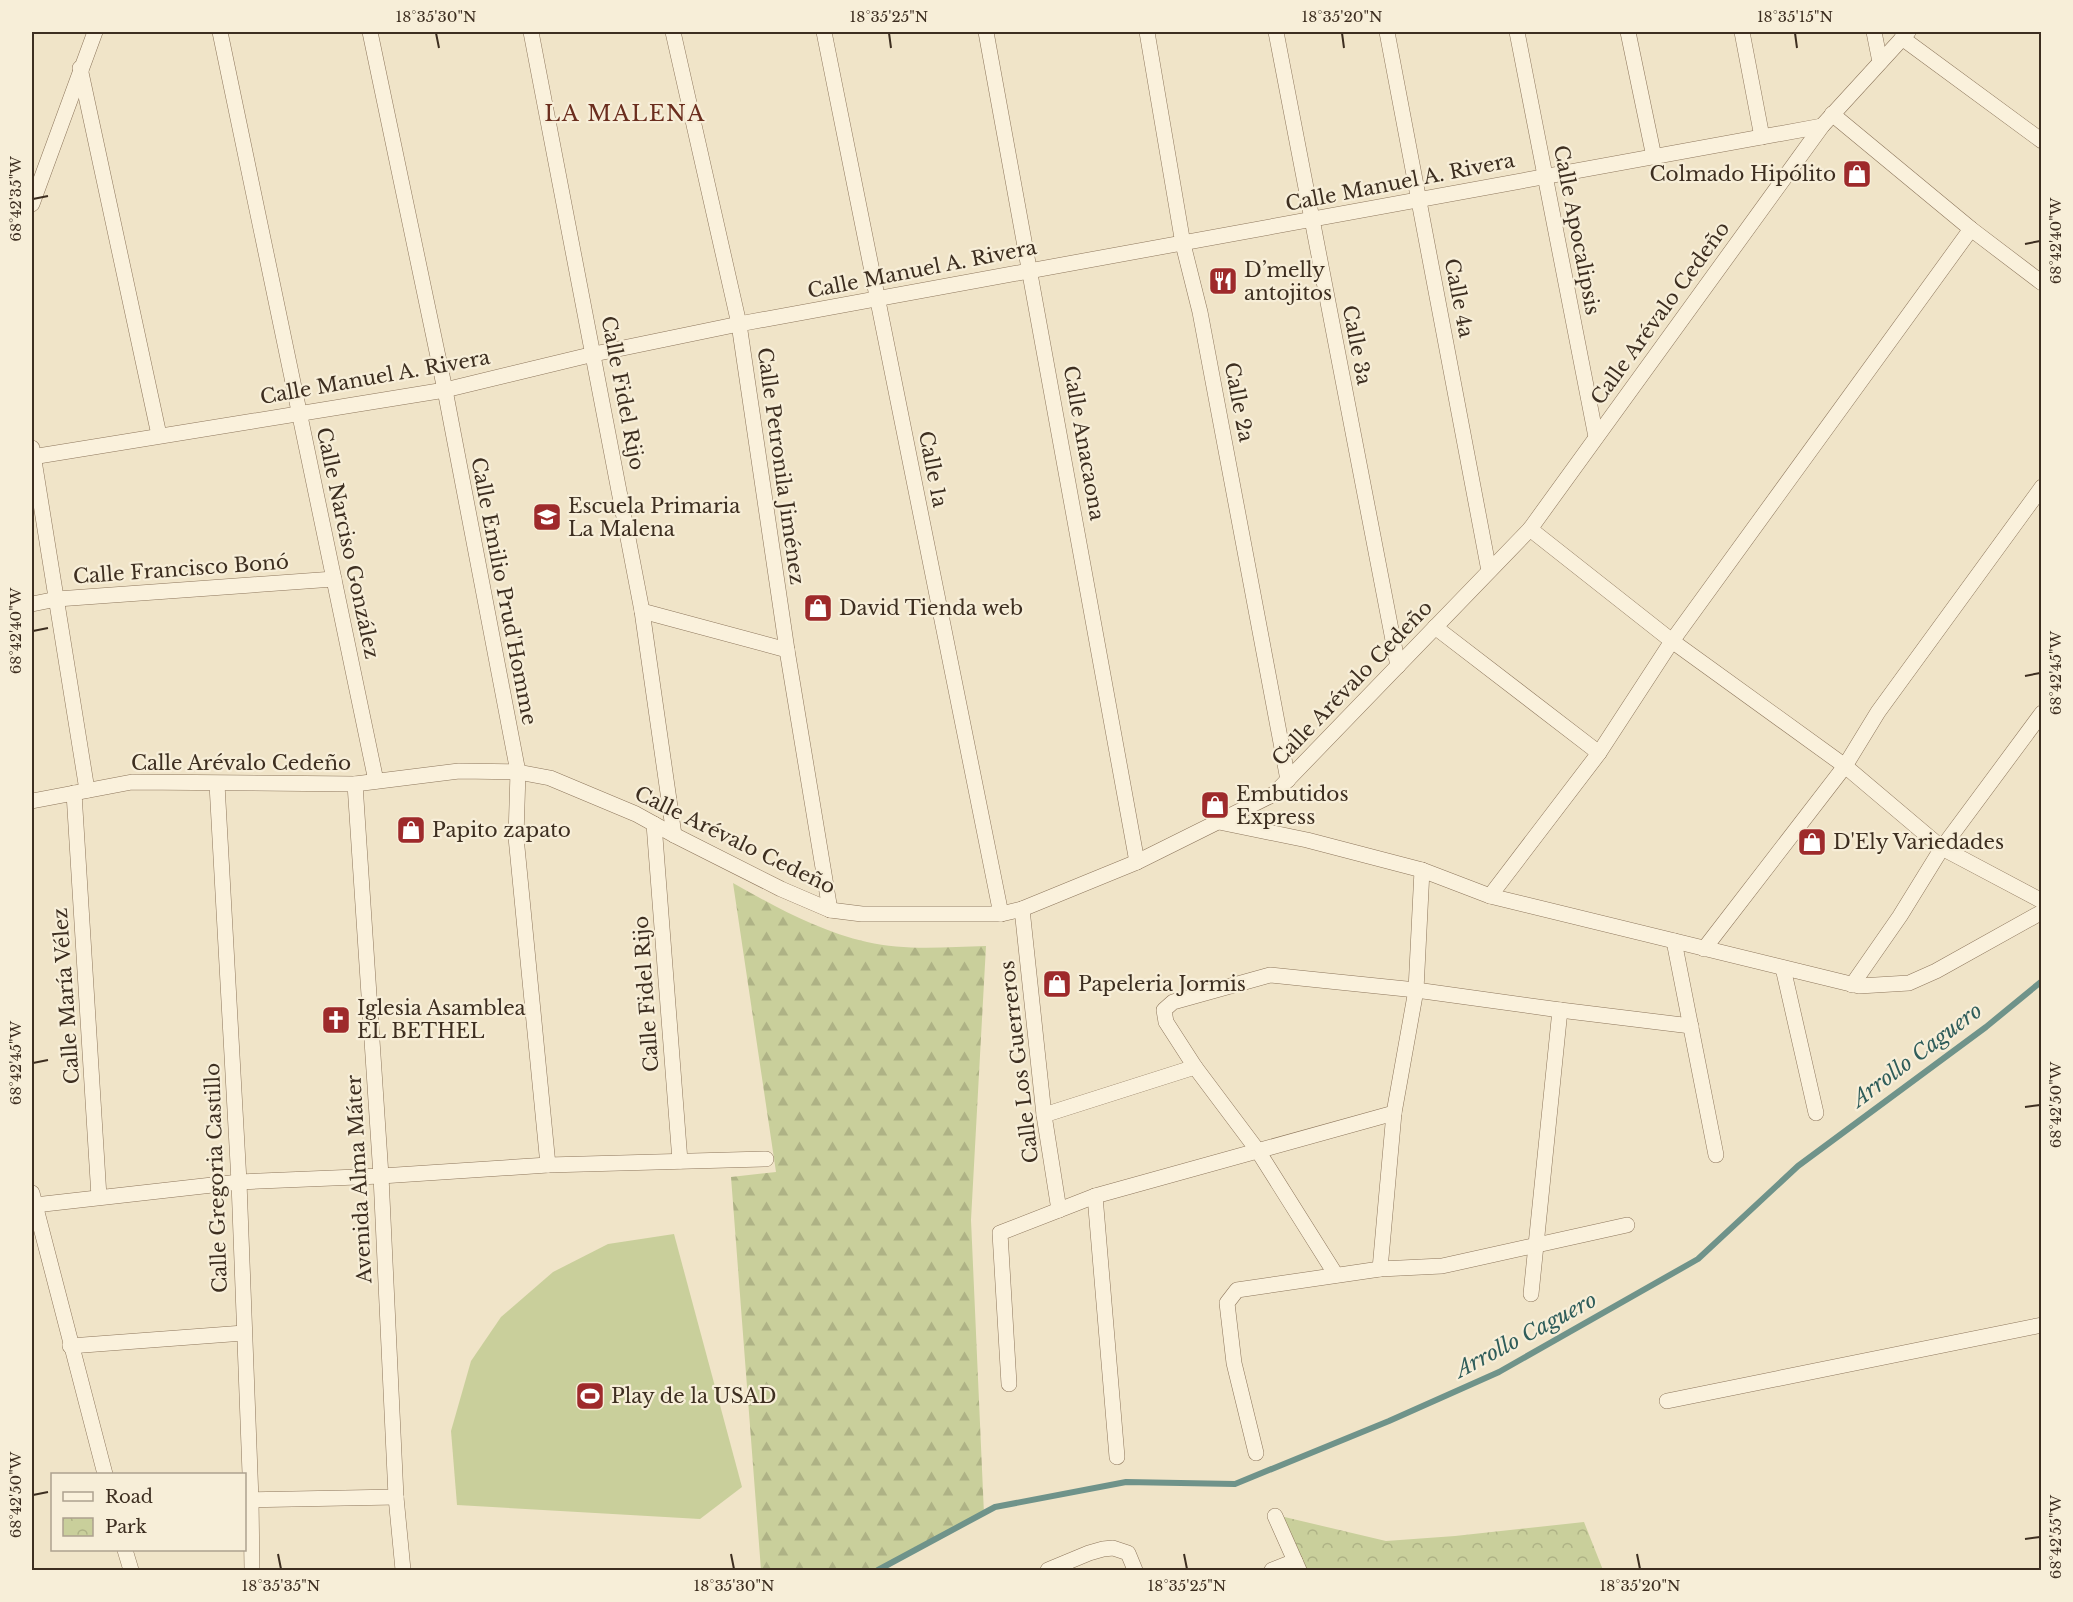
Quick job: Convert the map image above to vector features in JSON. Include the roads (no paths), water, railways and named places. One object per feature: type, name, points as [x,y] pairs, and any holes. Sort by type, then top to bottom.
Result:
[{"type":"street","points":[[32,204],[95,32]]},
{"type":"street","name":"Calle Narciso González","points":[[220,32],[376,781]]},
{"type":"street","name":"Calle Emilio Prud'Homme","points":[[370,32],[445,390],[518,772],[516,837],[548,1165]]},
{"type":"street","name":"Calle Fidel Rijo","points":[[531,32],[642,611],[674,835]]},
{"type":"street","name":"Calle Petronila Jiménez","points":[[673,32],[739,324],[787,650],[830,910]]},
{"type":"street","name":"Calle 1a","points":[[824,32],[1001,914]]},
{"type":"street","name":"Calle Anacaona","points":[[986,32],[1137,862]]},
{"type":"street","name":"Calle 2a","points":[[1147,32],[1183,244],[1200,312],[1288,780]]},
{"type":"street","name":"Calle 3a","points":[[1276,32],[1398,666]]},
{"type":"street","name":"Calle 4a","points":[[1387,32],[1489,571]]},
{"type":"street","name":"Calle Apocalipsis","points":[[1517,32],[1596,437]]},
{"type":"street","points":[[1628,32],[1654,157]]},
{"type":"street","points":[[1742,32],[1762,137]]},
{"type":"street","points":[[1875,32],[1880,62]]},
{"type":"street","points":[[1905,35],[2042,141]]},
{"type":"street","name":"Calle Arévalo Cedeño","points":[[32,801],[132,782],[355,784],[459,771],[518,772],[550,778],[636,814],[781,889],[830,910],[862,914],[1001,914],[1022,909],[1137,862],[1274,794],[1530,529],[1822,126],[1905,35]]},
{"type":"street","points":[[80,68],[159,435]]},
{"type":"street","points":[[1832,114],[1971,229],[2041,281]]},
{"type":"street","name":"Calle Manuel A. Rivera","points":[[32,454],[445,390],[594,354],[739,324],[1822,126]]},
{"type":"street","points":[[1490,896],[1599,753],[1672,641],[1971,229]]},
{"type":"street","name":"Calle María Vélez","points":[[32,454],[57,598],[81,792],[99,1197]]},
{"type":"street","points":[[1704,949],[1845,766],[1878,712],[2042,487]]},
{"type":"street","points":[[1530,529],[1672,641],[1845,766],[1942,848],[2042,901]]},
{"type":"street","name":"Calle Francisco Bonó","points":[[32,604],[57,598],[334,579]]},
{"type":"street","points":[[642,611],[787,650]]},
{"type":"street","points":[[1435,627],[1599,753]]},
{"type":"street","points":[[1852,985],[1900,916],[1942,848],[2042,713]]},
{"type":"street","name":"Calle Gregoria Castillo","points":[[217,784],[239,1182],[252,1570]]},
{"type":"street","name":"Avenida Alma Máter","points":[[355,784],[381,1176],[396,1497],[403,1570]]},
{"type":"street","points":[[1219,822],[1307,840],[1422,870],[1490,896],[1859,987],[1909,983],[1936,971],[2042,912]]},
{"type":"street","name":"Calle Fidel Rijo","points":[[654,824],[680,1161]]},
{"type":"street","points":[[1380,1269],[1394,1113],[1416,990],[1422,870]]},
{"type":"street","name":"Calle Los Guerreros","points":[[1022,909],[1044,1114],[1059,1210]]},
{"type":"street","points":[[1674,941],[1716,1155]]},
{"type":"street","points":[[1783,968],[1816,1113]]},
{"type":"street","points":[[1336,1275],[1258,1151],[1195,1067],[1166,1022],[1164,1010],[1173,1002],[1270,975],[1416,990],[1691,1026]]},
{"type":"street","points":[[1531,1294],[1560,1010]]},
{"type":"street","points":[[1044,1114],[1195,1067]]},
{"type":"street","points":[[1009,1384],[1000,1233],[1095,1196],[1394,1113]]},
{"type":"street","points":[[105,1473],[33,1199],[99,1197],[239,1182],[381,1176],[548,1165],[766,1158]]},
{"type":"street","points":[[1095,1196],[1117,1457]]},
{"type":"street","points":[[1256,1453],[1234,1363],[1227,1303],[1237,1290],[1380,1269],[1442,1266],[1627,1224]]},
{"type":"street","points":[[1666,1401],[2042,1325]]},
{"type":"street","points":[[70,1346],[244,1333]]},
{"type":"street","points":[[248,1500],[396,1497]]},
{"type":"street","points":[[1272,1570],[1297,1566],[1275,1516]]},
{"type":"street","points":[[1047,1570],[1089,1553],[1113,1548],[1128,1553],[1135,1570]]},
{"type":"street","points":[[125,1551],[131,1570]]},
{"type":"waterway","name":"Arrollo Caguero","points":[[878,1570],[995,1507],[1126,1482],[1235,1484],[1389,1421],[1499,1372],[1698,1259],[1798,1166],[1986,1027],[2042,981]]},
{"type":"place","name":"Colmado Hipólito","points":[[1857,174]]},
{"type":"place","name":"D’melly antojitos","points":[[1223,281]]},
{"type":"place","name":"Escuela Primaria La Malena","points":[[547,517]]},
{"type":"place","name":"David Tienda web","points":[[818,608]]},
{"type":"place","name":"Embutidos Express","points":[[1215,805]]},
{"type":"place","name":"Papito zapato","points":[[411,830]]},
{"type":"place","name":"D'Ely Variedades","points":[[1812,842]]},
{"type":"place","name":"Papeleria Jormis","points":[[1057,984]]},
{"type":"place","name":"Iglesia Asamblea EL BETHEL","points":[[336,1020]]},
{"type":"place","name":"Play de la USAD","points":[[590,1396]]},
{"type":"district","name":"LA MALENA","points":[[625,113]]}]
